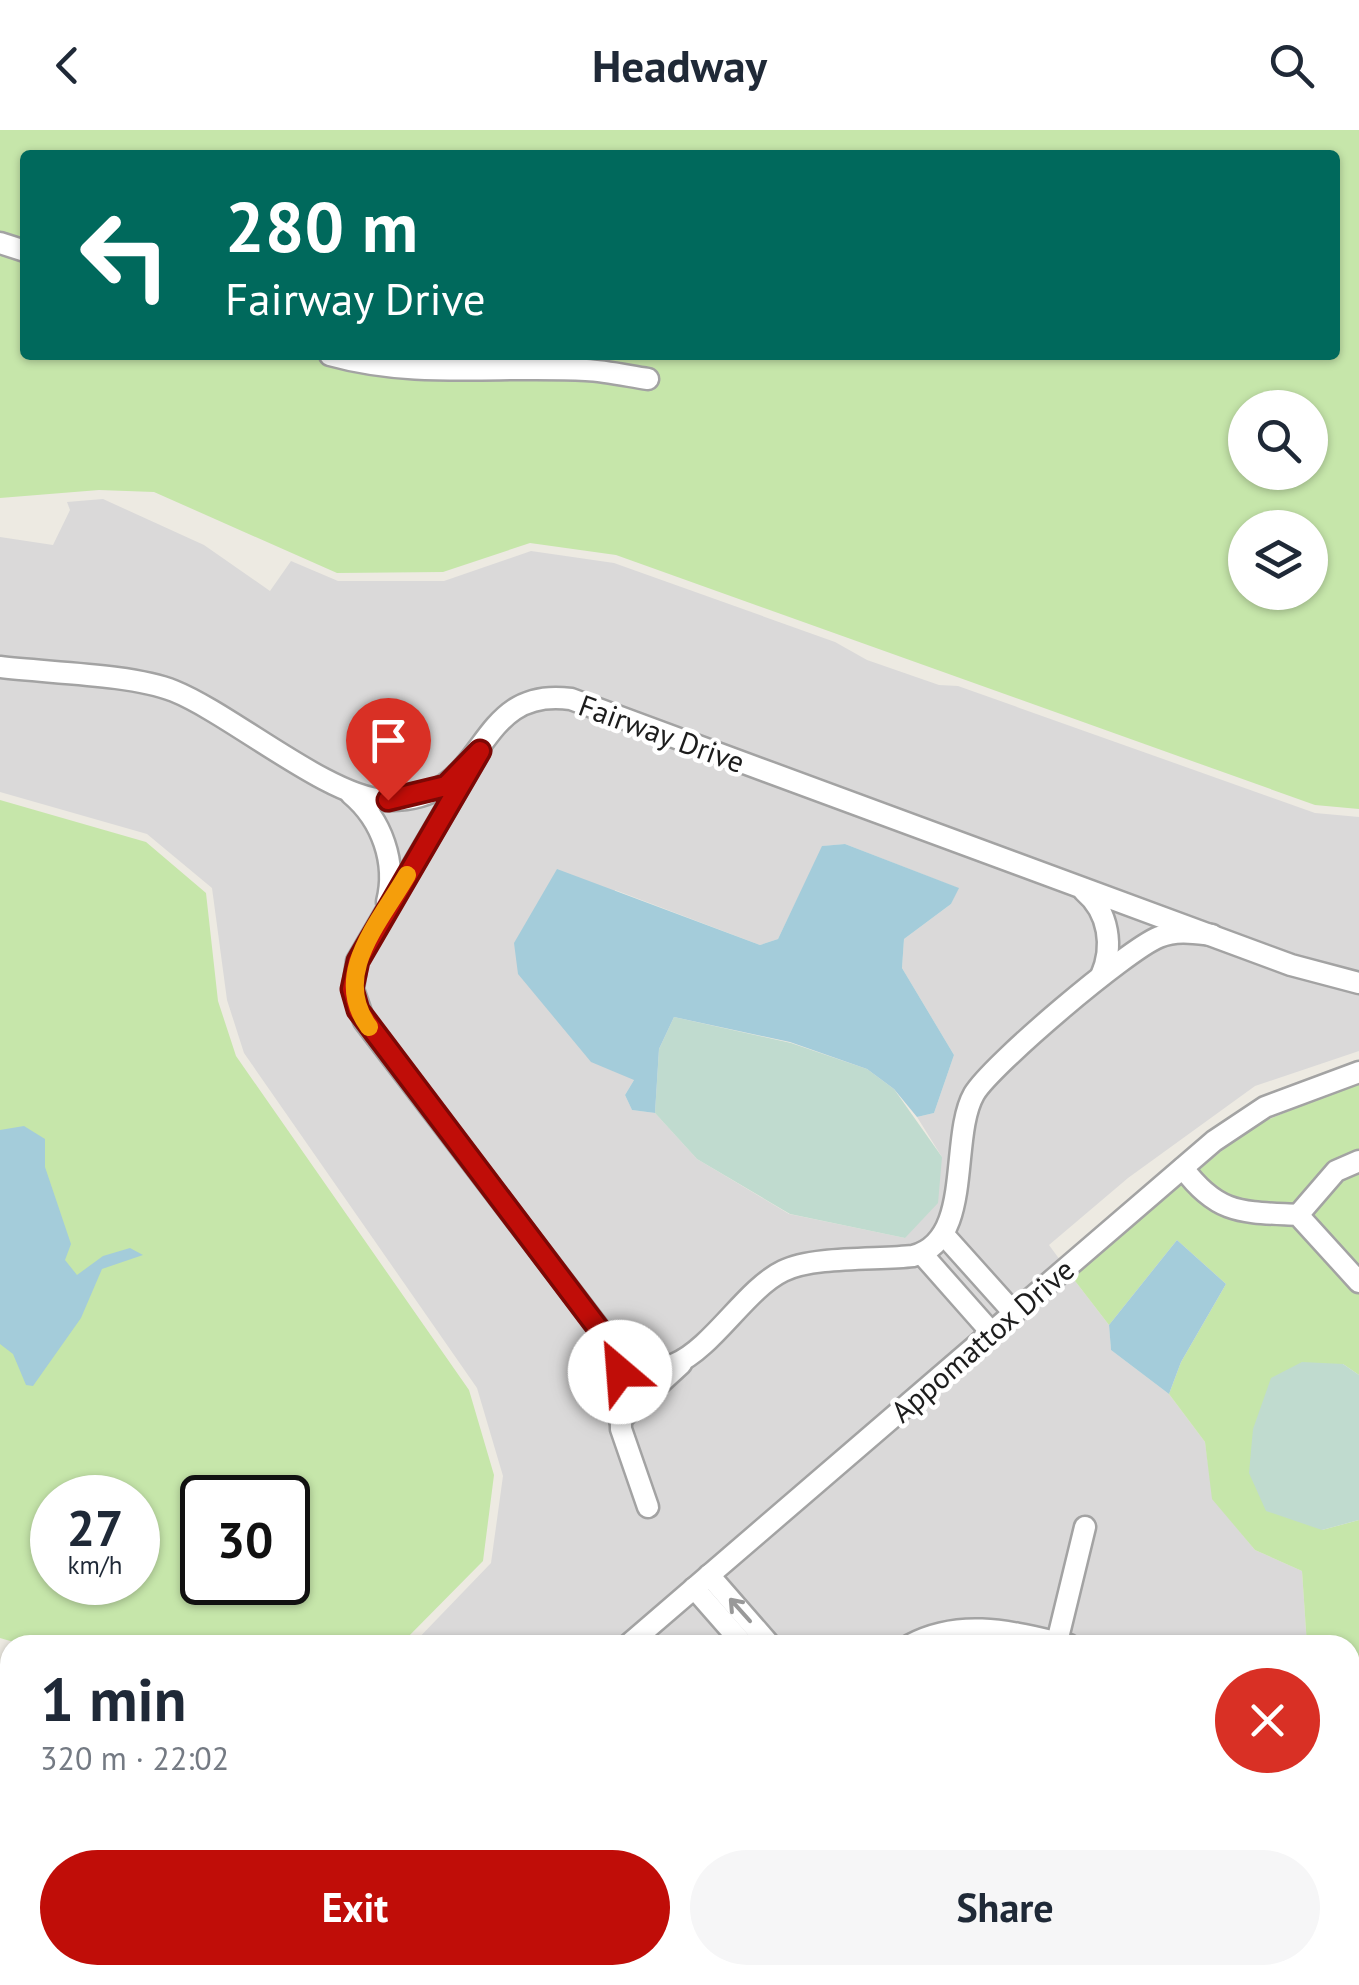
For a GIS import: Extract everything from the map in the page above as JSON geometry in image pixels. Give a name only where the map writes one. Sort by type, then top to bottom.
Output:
[{"type":"street","points":[[349,360],[437,372],[587,370],[648,379]]},
{"type":"street","name":"Fairway Drive","points":[[0,667],[166,688],[346,789],[378,800],[427,794],[460,776],[494,726],[517,705],[549,696],[571,699],[1320,974],[1359,982]]},
{"type":"street","points":[[480,751],[353,976],[358,1010],[610,1344],[629,1362],[646,1367],[666,1368],[686,1359]]},
{"type":"street","points":[[346,789],[372,817],[389,861],[391,888],[379,924]]},
{"type":"street","points":[[1074,884],[1096,902],[1106,924],[1108,951],[1101,976]]},
{"type":"street","points":[[620,1420],[785,1270],[922,1254],[944,1234],[974,1095],[1101,976],[1157,937],[1186,932],[1212,935]]},
{"type":"street","name":"Appomattox Drive","points":[[640,1635],[1183,1168],[1254,1113],[1359,1072]]},
{"type":"street","points":[[1298,1215],[1336,1171],[1359,1161]]},
{"type":"street","points":[[1183,1168],[1202,1194],[1225,1209],[1298,1215],[1359,1282]]},
{"type":"street","points":[[944,1234],[1014,1313]]},
{"type":"street","points":[[922,1254],[992,1332]]},
{"type":"street","points":[[610,1344],[620,1367],[620,1420],[648,1506]]},
{"type":"street","points":[[1065,1635],[1085,1527]]},
{"type":"street","points":[[702,1582],[737,1635]]},
{"type":"street","points":[[702,1582],[759,1635]]},
{"type":"street","points":[[944,1635],[968,1628],[993,1628],[1024,1635]]},
{"type":"shaded area","points":[[103,499],[204,545],[270,591],[291,561],[338,581],[444,581],[531,551],[614,563],[835,642],[867,660],[939,685],[958,686],[1315,813],[1359,817],[1359,1051],[1255,1086],[1128,1178],[1049,1245],[1060,1260],[624,1635],[422,1635],[491,1563],[503,1476],[477,1388],[244,1053],[227,1000],[212,888],[147,834],[0,792],[0,537],[53,545],[70,510],[67,502]],"holes":[[[845,844],[958,888],[951,904],[904,939],[902,968],[954,1055],[934,1113],[917,1117],[942,1157],[905,1238],[789,1214],[697,1159],[655,1113],[632,1110],[625,1095],[634,1080],[615,890],[760,945],[778,939],[823,846]]]},
{"type":"shaded area","points":[[1072,1277],[1109,1325],[1111,1350],[1169,1394],[1205,1442],[1213,1499],[1255,1550],[1302,1571],[1306,1635],[656,1635]]},
{"type":"green space","points":[[0,130],[1359,130],[1359,809],[1315,805],[616,555],[530,543],[443,572],[337,573],[154,492],[99,490],[0,498]]},
{"type":"green space","points":[[0,800],[146,842],[206,893],[218,1001],[236,1056],[469,1390],[494,1475],[483,1561],[410,1635],[0,1635]]},
{"type":"green space","points":[[674,1017],[791,1043],[867,1069],[894,1089],[942,1157],[938,1203],[905,1238],[790,1214],[697,1159],[655,1113],[659,1049]]},
{"type":"green space","points":[[1359,1082],[1359,1375],[1343,1364],[1322,1530],[1359,1520],[1359,1635],[1306,1635],[1302,1571],[1255,1550],[1212,1499],[1205,1442],[1169,1394],[1181,1362],[1226,1284],[1177,1240],[1109,1325],[1072,1277],[1250,1127]]},
{"type":"green space","points":[[1302,1362],[1343,1364],[1359,1375],[1359,1520],[1322,1530],[1266,1511],[1249,1473],[1253,1429],[1271,1378]]},
{"type":"water","points":[[845,844],[959,888],[951,904],[904,939],[902,968],[954,1055],[934,1113],[917,1117],[894,1089],[867,1069],[790,1042],[674,1017],[659,1049],[655,1113],[632,1110],[625,1095],[634,1080],[591,1062],[518,974],[514,943],[557,869],[760,945],[778,939],[822,846]]},
{"type":"water","points":[[24,1126],[45,1139],[45,1167],[71,1244],[65,1260],[77,1275],[103,1256],[130,1248],[143,1255],[102,1269],[81,1318],[33,1386],[26,1385],[13,1354],[0,1344],[0,1130]]},
{"type":"water","points":[[1177,1240],[1226,1284],[1181,1362],[1169,1394],[1111,1350],[1109,1325]]},
{"type":"slow traffic","points":[[369,1027],[354,1001],[353,976],[407,875]]},
{"type":"route","points":[[388,800],[427,794],[446,786],[460,776],[480,751],[358,961],[353,976],[354,1001],[460,1149],[610,1344],[618,1357],[620,1372]]}]
